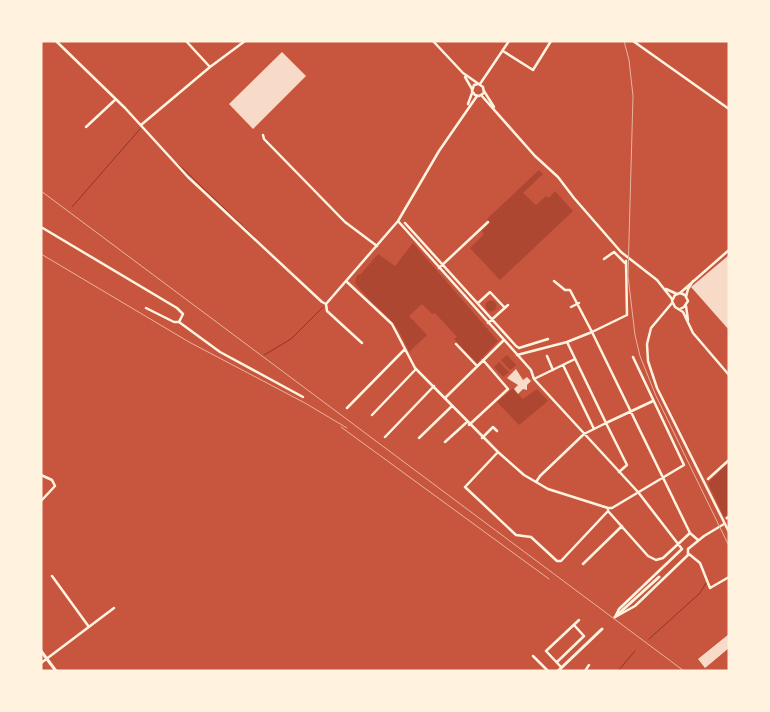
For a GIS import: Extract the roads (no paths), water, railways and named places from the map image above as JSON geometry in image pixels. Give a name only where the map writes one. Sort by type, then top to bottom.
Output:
[{"type":"main road","points":[[615,617],[659,577]]},
{"type":"main road","points":[[560,669],[602,629]]},
{"type":"main road","points":[[41,651],[56,671]]},
{"type":"street","points":[[56,41],[116,99],[188,177],[326,304]]},
{"type":"street","points":[[186,41],[210,66]]},
{"type":"street","points":[[140,125],[210,66],[245,41]]},
{"type":"street","points":[[433,41],[463,73],[484,89],[497,113]]},
{"type":"street","points":[[362,343],[326,311],[326,304],[398,221],[465,110],[472,90],[488,75],[509,41]]},
{"type":"street","points":[[503,51],[533,70],[551,41]]},
{"type":"street","points":[[633,41],[729,109]]},
{"type":"street","points":[[463,73],[472,90],[497,113],[535,156],[558,177],[577,202],[622,252],[665,288],[686,297]]},
{"type":"street","points":[[465,110],[484,89],[488,75]]},
{"type":"street","points":[[86,127],[116,99]]},
{"type":"street","points":[[262,135],[346,222],[377,246]]},
{"type":"street","points":[[398,221],[531,370],[534,379],[638,492],[679,543],[682,554],[688,555],[700,563],[710,588],[729,577]]},
{"type":"street","points":[[439,268],[488,222]]},
{"type":"street","points":[[405,223],[518,347],[548,339]]},
{"type":"street","points":[[41,227],[177,308],[183,314],[179,322]]},
{"type":"street","points":[[729,250],[678,293],[666,311],[650,328],[647,344],[648,361],[657,388],[729,532]]},
{"type":"street","points":[[517,355],[567,342],[620,319],[627,313],[626,262],[614,252],[604,259]]},
{"type":"street","points":[[689,326],[686,297],[688,289],[694,280]]},
{"type":"street","points":[[554,281],[565,290],[570,290],[579,303],[690,533],[698,540]]},
{"type":"street","points":[[347,282],[392,324],[416,369],[482,438],[536,482],[548,489],[608,510],[648,556],[656,560],[663,558],[690,533]]},
{"type":"street","points":[[665,288],[689,326],[729,375]]},
{"type":"street","points":[[477,304],[490,292],[505,308]]},
{"type":"street","points":[[571,306],[579,303]]},
{"type":"street","points":[[488,323],[508,305]]},
{"type":"street","points":[[666,311],[686,306]]},
{"type":"street","points":[[146,308],[171,322],[179,322],[220,352],[302,397]]},
{"type":"street","points":[[445,398],[508,338]]},
{"type":"street","points":[[537,342],[539,349]]},
{"type":"street","points":[[567,342],[627,465],[619,472]]},
{"type":"street","points":[[456,344],[477,366]]},
{"type":"street","points":[[347,408],[405,350]]},
{"type":"street","points":[[547,356],[553,370]]},
{"type":"street","points":[[498,452],[465,486],[516,535],[531,537],[557,561],[561,561],[608,510],[684,465],[633,357]]},
{"type":"street","points":[[534,379],[575,359]]},
{"type":"street","points":[[445,442],[508,389],[483,360]]},
{"type":"street","points":[[563,365],[594,429]]},
{"type":"street","points":[[372,415],[416,369]]},
{"type":"street","points":[[385,437],[434,386]]},
{"type":"street","points":[[536,482],[584,434],[653,401]]},
{"type":"street","points":[[419,438],[452,406]]},
{"type":"street","points":[[482,438],[493,427],[497,431]]},
{"type":"street","points":[[708,479],[729,460]]},
{"type":"street","points":[[41,475],[52,480],[54,486],[41,501]]},
{"type":"street","points":[[615,617],[619,609],[682,550],[688,549],[698,540],[724,524]]},
{"type":"street","points":[[583,564],[622,526]]},
{"type":"street","points":[[615,617],[635,606],[688,555],[688,549]]},
{"type":"street","points":[[661,569],[667,576]]},
{"type":"street","points":[[52,576],[89,627]]},
{"type":"street","points":[[41,663],[114,608]]},
{"type":"street","points":[[560,669],[557,662],[546,651],[579,620]]},
{"type":"street","points":[[557,662],[584,636],[574,625]]},
{"type":"street","points":[[534,656],[548,671]]},
{"type":"street","points":[[585,671],[589,665]]},
{"type":"waterway","points":[[72,207],[140,129]]},
{"type":"waterway","points":[[178,164],[273,255]]},
{"type":"waterway","points":[[264,355],[291,339],[323,307]]},
{"type":"waterway","points":[[649,639],[700,593],[706,583]]},
{"type":"waterway","points":[[618,671],[635,651]]},
{"type":"railway","points":[[624,41],[629,60],[633,96],[628,276],[635,335],[640,356],[656,396],[729,546]]},
{"type":"railway","points":[[41,191],[684,671]]},
{"type":"railway","points":[[41,254],[189,342],[305,403],[347,428]]},
{"type":"railway","points":[[341,427],[549,579]]}]
